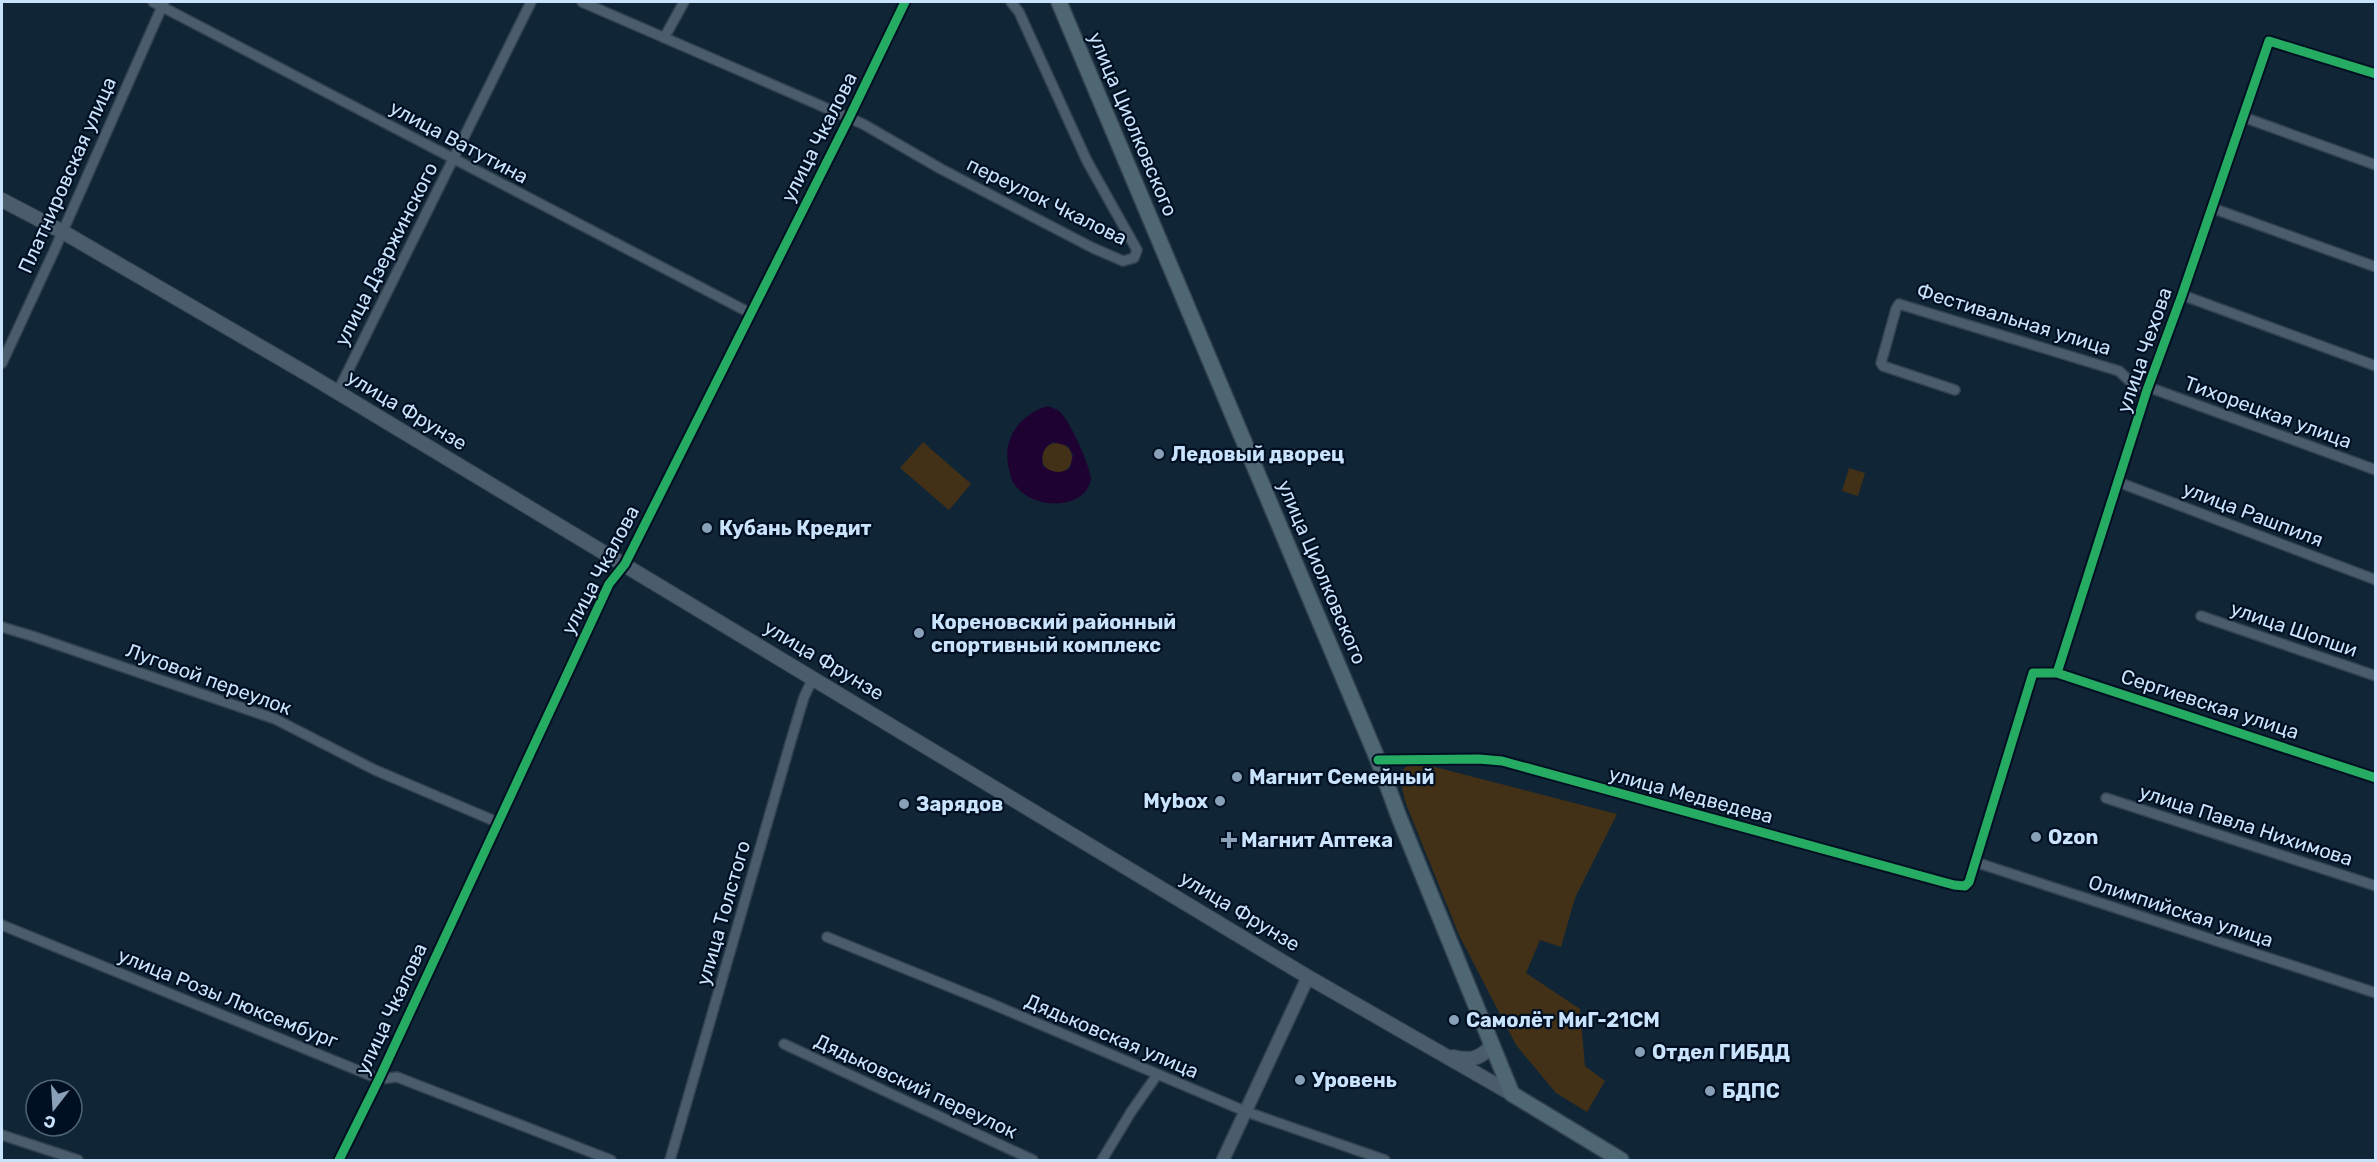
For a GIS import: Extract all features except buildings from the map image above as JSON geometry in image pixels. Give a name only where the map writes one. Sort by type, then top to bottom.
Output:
[{"type":"main road","name":"улица Циолковского","points":[[1059,2],[1378,760],[1512,1094]]},
{"type":"main road","name":"улица Фрунзе","points":[[2,200],[63,232],[337,393],[625,564],[1308,977],[1512,1094],[1621,1161]]},
{"type":"main road","points":[[1442,1054],[1475,1059],[1482,1056],[1492,1046]]},
{"type":"street","name":"улица Дзержинского","points":[[337,393],[531,2]]},
{"type":"street","points":[[582,2],[849,118]]},
{"type":"street","points":[[664,38],[684,2]]},
{"type":"street","name":"улица Чкалова","points":[[339,1161],[380,1079],[609,584],[625,564],[905,2]]},
{"type":"street","name":"переулок Чкалова","points":[[849,118],[1093,248],[1123,261],[1134,258],[1137,250],[1087,160],[1020,12],[1011,2]]},
{"type":"street","name":"улица Ватутина","points":[[160,3],[454,160],[750,313]]},
{"type":"street","name":"Платнировская улица","points":[[2,363],[63,232],[160,3]]},
{"type":"street","name":"улица Чехова","points":[[2057,673],[2148,388],[2182,296],[2269,41],[2376,74]]},
{"type":"street","points":[[2243,117],[2376,165]]},
{"type":"street","points":[[2212,208],[2376,267]]},
{"type":"street","points":[[2182,296],[2376,366]]},
{"type":"street","name":"Фестивальная улица","points":[[1955,390],[1883,366],[1881,363],[1899,304],[2119,371],[2135,386],[2148,388]]},
{"type":"street","name":"Тихорецкая улица","points":[[2148,388],[2376,470]]},
{"type":"street","name":"улица Рашпиля","points":[[2118,482],[2376,580]]},
{"type":"street","name":"улица Шопши","points":[[2201,616],[2376,676]]},
{"type":"street","name":"Луговой переулок","points":[[2,627],[275,719],[375,770],[498,822]]},
{"type":"street","name":"Сергиевская улица","points":[[1975,862],[2032,673],[2057,673],[2376,778]]},
{"type":"street","name":"улица Толстого","points":[[670,1161],[792,737],[804,697],[813,678]]},
{"type":"street","name":"улица Медведева","points":[[1378,760],[1479,759],[1502,761],[1954,885],[1965,886],[1969,882],[1975,862]]},
{"type":"street","name":"улица Павла Нихимова","points":[[2106,798],[2376,886]]},
{"type":"street","name":"Олимпийская улица","points":[[1975,862],[2376,993]]},
{"type":"street","name":"улица Розы Люксембург","points":[[2,925],[380,1079],[397,1077],[611,1161]]},
{"type":"street","name":"Дядьковская улица","points":[[827,938],[992,1004],[1247,1112],[1385,1161]]},
{"type":"street","points":[[1223,1161],[1308,977]]},
{"type":"street","name":"Дядьковский переулок","points":[[784,1044],[1033,1161]]},
{"type":"street","points":[[1102,1161],[1131,1112],[1157,1075]]},
{"type":"street","points":[[2,1134],[78,1161]]},
{"type":"shaded area","points":[[1048,406],[1059,411],[1074,433],[1087,464],[1091,479],[1088,487],[1078,498],[1069,502],[1048,503],[1027,496],[1019,490],[1011,478],[1007,458],[1010,438],[1021,422]],"holes":[[[1053,442],[1068,446],[1073,455],[1070,468],[1056,472],[1043,466],[1042,458],[1050,444]]]},
{"type":"shaded area","points":[[923,442],[971,484],[949,510],[900,468]]},
{"type":"shaded area","points":[[1057,443],[1068,447],[1072,458],[1068,469],[1057,473],[1046,469],[1042,458],[1046,447]]},
{"type":"shaded area","points":[[1849,468],[1865,473],[1858,496],[1842,491]]},
{"type":"shaded area","points":[[1407,765],[1431,766],[1617,814],[1575,898],[1561,947],[1540,940],[1526,973],[1580,1009],[1585,1066],[1605,1081],[1587,1112],[1556,1093],[1516,1045],[1459,935],[1406,804],[1399,776]]},
{"type":"cycle path","points":[[339,1160],[379,1079],[609,584],[625,564],[905,2]]},
{"type":"cycle path","points":[[2057,673],[2147,390],[2269,41],[2376,74]]},
{"type":"cycle path","points":[[1378,760],[1479,759],[1502,761],[1954,885],[1965,886],[1969,882],[2033,673],[2057,673],[2376,778]]},
{"type":"place","name":"Ледовый дворец","points":[[1159,454]]},
{"type":"place","name":"Кубань Кредит","points":[[707,528]]},
{"type":"place","name":"Кореновский районный спортивный комплекс","points":[[919,633]]},
{"type":"place","name":"Магнит Семейный","points":[[1237,777]]},
{"type":"place","name":"Mybox","points":[[1220,801]]},
{"type":"place","name":"Зарядов","points":[[904,804]]},
{"type":"place","name":"Ozon","points":[[2036,837]]},
{"type":"place","name":"Магнит Аптека","points":[[1229,840]]},
{"type":"place","name":"Самолёт МиГ-21СМ","points":[[1454,1020]]},
{"type":"place","name":"Отдел ГИБДД","points":[[1640,1052]]},
{"type":"place","name":"Уровень","points":[[1300,1080]]},
{"type":"place","name":"БДПС","points":[[1710,1091]]}]
